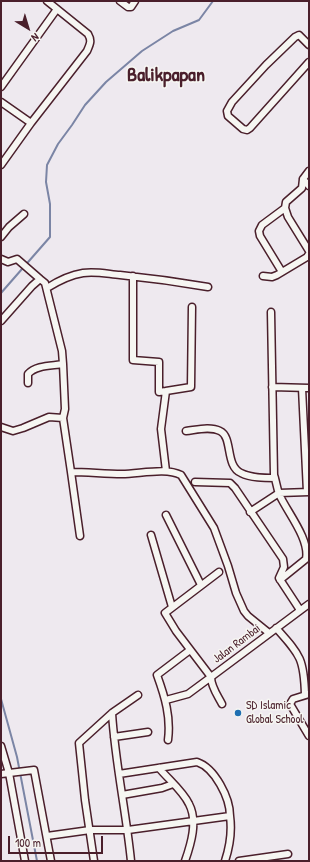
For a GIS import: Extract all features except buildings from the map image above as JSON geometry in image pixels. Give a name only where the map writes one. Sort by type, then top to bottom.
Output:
[{"type":"street","points":[[1,165],[31,123],[87,51],[91,43],[91,39],[88,34],[47,1]]},
{"type":"street","points":[[120,1],[128,7],[131,7],[135,1]]},
{"type":"street","points":[[1,87],[57,9]]},
{"type":"street","points":[[308,66],[247,130],[243,129],[228,116],[227,111],[232,102],[266,65],[295,37],[299,35],[309,45]]},
{"type":"street","points":[[1,102],[31,123]]},
{"type":"street","points":[[282,272],[260,236],[259,231],[262,225],[284,208],[286,202],[302,188],[303,178],[309,171]]},
{"type":"street","points":[[303,178],[309,186]]},
{"type":"street","points":[[284,208],[309,251]]},
{"type":"street","points":[[1,237],[9,226],[24,214]]},
{"type":"street","points":[[263,276],[272,277],[307,257],[309,254]]},
{"type":"street","points":[[1,259],[8,262],[17,259],[45,283],[47,288],[64,364],[63,418],[72,472],[80,536]]},
{"type":"street","points":[[47,288],[58,281],[83,273],[133,276],[208,286]]},
{"type":"street","points":[[133,276],[133,360],[159,362],[159,392],[191,387],[192,307]]},
{"type":"street","points":[[1,321],[40,279]]},
{"type":"street","points":[[271,312],[275,478],[279,493],[301,529],[308,546],[308,554],[306,559],[280,580]]},
{"type":"street","points":[[28,384],[28,374],[31,371],[37,368],[64,364]]},
{"type":"street","points":[[272,387],[309,388]]},
{"type":"street","points":[[250,512],[279,493],[308,492],[302,388]]},
{"type":"street","points":[[166,391],[162,429],[166,471]]},
{"type":"street","points":[[1,427],[13,430],[24,428],[49,417],[63,418]]},
{"type":"street","points":[[186,431],[211,429],[219,430],[226,438],[234,468],[240,473],[256,477],[275,478]]},
{"type":"street","points":[[72,472],[123,474],[166,471],[175,472],[181,475],[216,532],[236,593],[244,611],[269,633]]},
{"type":"street","points":[[195,482],[230,483],[283,559],[284,567],[279,578],[300,610]]},
{"type":"street","points":[[166,515],[201,585]]},
{"type":"street","points":[[150,535],[172,606]]},
{"type":"street","points":[[166,700],[188,694],[211,677],[190,650],[165,612],[219,572]]},
{"type":"street","name":"Jalan Rambai","points":[[222,704],[214,690],[211,677],[309,604]]},
{"type":"street","points":[[276,628],[294,648],[302,661],[307,694],[293,700],[290,704],[309,736]]},
{"type":"street","points":[[168,740],[169,721],[166,700],[157,675],[190,650]]},
{"type":"street","points":[[94,861],[79,743],[112,713],[138,695]]},
{"type":"street","points":[[112,713],[131,861]]},
{"type":"street","points":[[114,737],[148,732]]},
{"type":"street","points":[[1,746],[10,772],[25,861]]},
{"type":"street","points":[[119,774],[197,762],[202,764],[212,773],[226,795],[230,808],[232,826],[229,849],[225,861]]},
{"type":"street","points":[[159,768],[190,804],[194,820],[191,843],[183,861]]},
{"type":"street","points":[[1,774],[32,769],[34,770],[51,861]]},
{"type":"street","points":[[122,795],[162,788],[173,784]]},
{"type":"street","points":[[47,836],[89,830],[128,830],[230,816]]},
{"type":"street","points":[[239,861],[288,854]]},
{"type":"waterway","points":[[1,293],[50,237],[50,204],[46,182],[47,165],[58,144],[85,105],[106,82],[142,51],[173,31],[199,20],[213,1]]},
{"type":"waterway","points":[[1,699],[17,757],[37,861]]},
{"type":"place","name":"SD Islamic Global School","points":[[238,713]]},
{"type":"district","name":"Balikpapan","points":[[166,76]]}]
